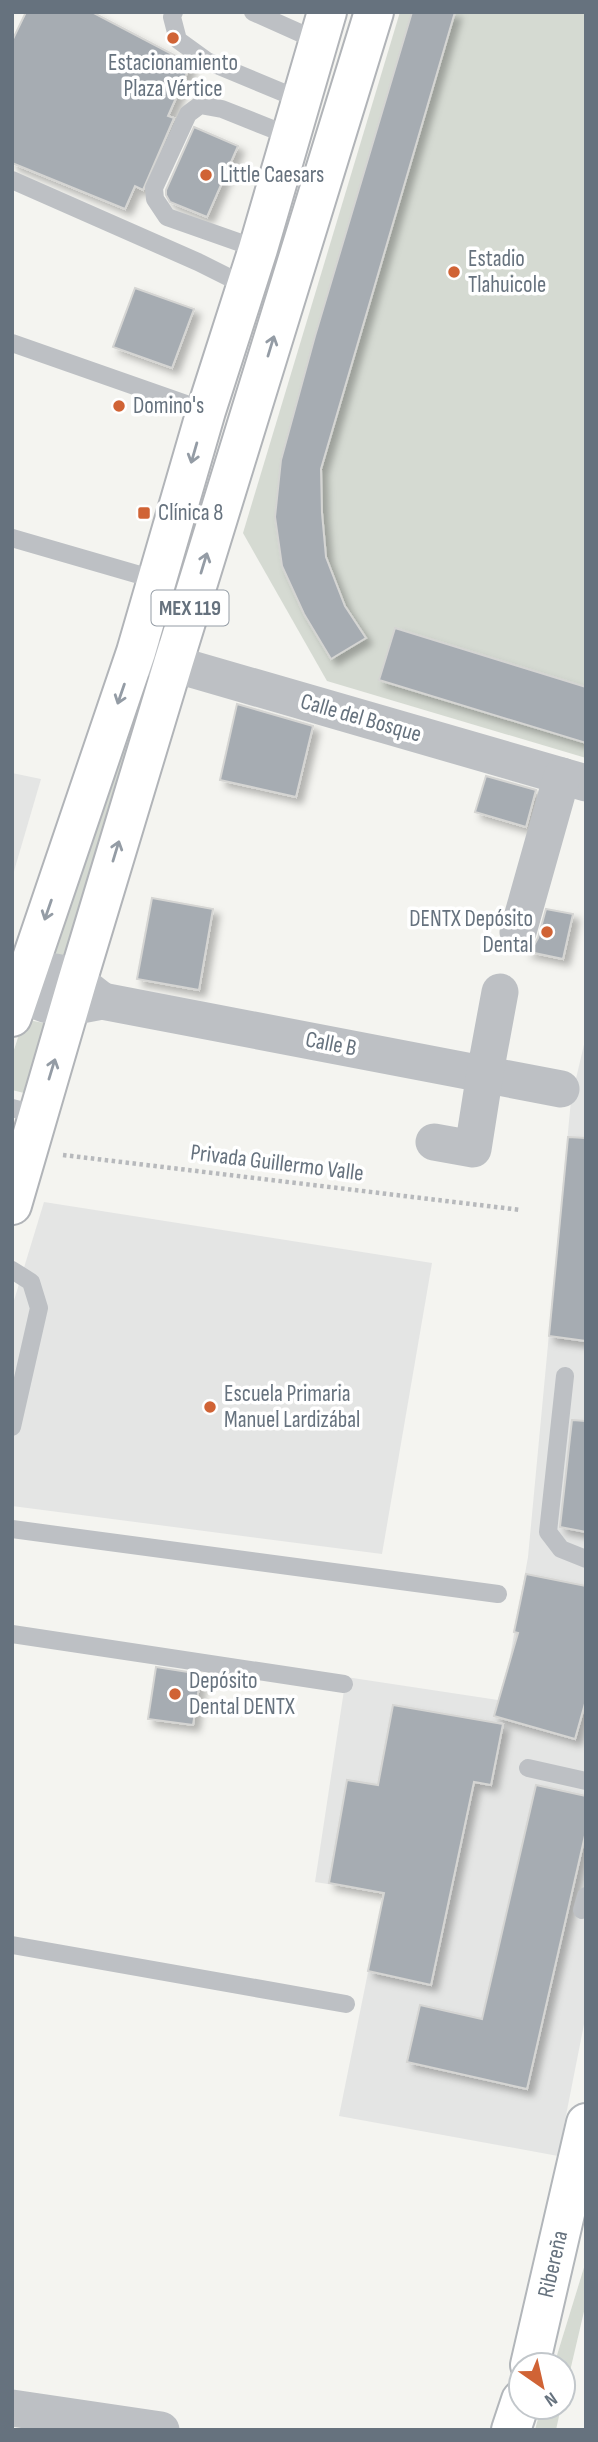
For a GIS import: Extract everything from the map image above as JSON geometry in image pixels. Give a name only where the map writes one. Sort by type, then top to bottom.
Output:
[{"type":"main road","name":"MEX 119","points":[[12,1205],[26,1125],[83,996],[173,664],[374,12]]},
{"type":"main road","name":"MEX 119","points":[[20,994],[136,652],[322,27]]},
{"type":"main road","name":"Ribereña","points":[[533,2351],[586,2123]]},
{"type":"street","name":"Calle del Bosque","points":[[136,652],[574,780]]},
{"type":"street","points":[[518,932],[574,780]]},
{"type":"street","name":"Calle B","points":[[20,994],[41,970],[52,970],[68,974],[83,996],[561,1089]]},
{"type":"street","points":[[434,1142],[473,1149],[500,992]]},
{"type":"street","points":[[12,2408],[161,2430]]},
{"type":"lane","points":[[174,12],[172,17],[178,40],[295,118]]},
{"type":"lane","points":[[253,12],[322,27]]},
{"type":"lane","points":[[258,249],[167,217],[155,199],[154,188],[188,114],[200,105],[295,118]]},
{"type":"lane","points":[[12,180],[246,286]]},
{"type":"lane","points":[[12,342],[206,411]]},
{"type":"lane","points":[[12,537],[157,580]]},
{"type":"lane","points":[[12,1270],[31,1282],[38,1308],[12,1427]]},
{"type":"lane","points":[[565,1376],[548,1532],[561,1549],[586,1559]]},
{"type":"lane","points":[[12,1529],[498,1594]]},
{"type":"lane","points":[[12,1634],[344,1684]]},
{"type":"lane","points":[[528,1768],[586,1781]]},
{"type":"lane","points":[[12,1945],[346,2004]]},
{"type":"path","name":"Privada Guillermo Valle","points":[[26,1125],[521,1210]]},
{"type":"shaded area","name":"Estadio Tlahuicole","points":[[400,12],[586,12],[586,758],[327,681],[243,533]]},
{"type":"shaded area","points":[[130,687],[155,692],[78,960],[47,952]]},
{"type":"shaded area","points":[[12,773],[41,779],[12,878]]},
{"type":"shaded area","points":[[24,1019],[58,1026],[36,1096],[12,1090],[12,1056]]},
{"type":"shaded area","points":[[586,1036],[586,2014],[558,2156],[339,2116],[384,1893],[315,1882],[346,1677],[498,1700],[509,1662],[528,1557],[571,1100]]},
{"type":"shaded area","name":"Escuela Primaria Manuel Lardizábal","points":[[44,1202],[432,1263],[382,1554],[12,1506],[12,1307]]},
{"type":"shaded area","points":[[586,2261],[586,2303],[575,2351],[558,2351]]},
{"type":"shaded area","points":[[537,2421],[558,2421],[556,2430],[535,2430]]},
{"type":"building","points":[[26,12],[92,12],[191,64],[168,116],[174,118],[143,190],[135,186],[125,209],[12,163],[12,41]]},
{"type":"building","points":[[412,12],[455,12],[321,469],[326,557],[345,606],[366,638],[331,659],[304,614],[282,566],[275,517],[281,460],[315,336]]},
{"type":"building","name":"Little Caesars","points":[[194,127],[238,146],[207,217],[170,202],[166,195]]},
{"type":"building","points":[[135,288],[194,309],[172,368],[113,347]]},
{"type":"building","points":[[395,628],[586,687],[586,743],[379,680]]},
{"type":"building","points":[[237,704],[313,726],[296,797],[220,780]]},
{"type":"building","points":[[486,776],[536,790],[526,827],[475,812]]},
{"type":"building","points":[[152,898],[213,909],[199,990],[137,979]]},
{"type":"building","name":"DENTX Depósito Dental","points":[[546,909],[573,914],[563,959],[525,951],[533,947],[538,938]]},
{"type":"building","points":[[568,1137],[586,1138],[586,1341],[549,1336]]},
{"type":"building","points":[[572,1420],[586,1421],[586,1532],[560,1527]]},
{"type":"building","points":[[526,1574],[586,1586],[586,1700],[575,1739],[494,1716],[518,1633],[514,1632]]},
{"type":"building","name":"Depósito Dental DENTX","points":[[156,1667],[201,1674],[193,1725],[148,1719]]},
{"type":"building","points":[[393,1705],[503,1724],[491,1785],[474,1782],[431,1985],[368,1971],[384,1893],[329,1883],[347,1780],[378,1785]]},
{"type":"building","points":[[536,1785],[586,1796],[586,1831],[527,2089],[407,2062],[420,2005],[482,2019]]},
{"type":"place","name":"Estacionamiento Plaza Vértice","points":[[173,38]]},
{"type":"place","name":"Little Caesars","points":[[206,175]]},
{"type":"place","name":"Estadio Tlahuicole","points":[[454,272]]},
{"type":"place","name":"Domino's","points":[[119,406]]},
{"type":"place","name":"Clínica 8","points":[[144,513]]},
{"type":"place","name":"DENTX Depósito Dental","points":[[547,932]]},
{"type":"place","name":"Escuela Primaria Manuel Lardizábal","points":[[210,1407]]},
{"type":"place","name":"Depósito Dental DENTX","points":[[175,1694]]}]
